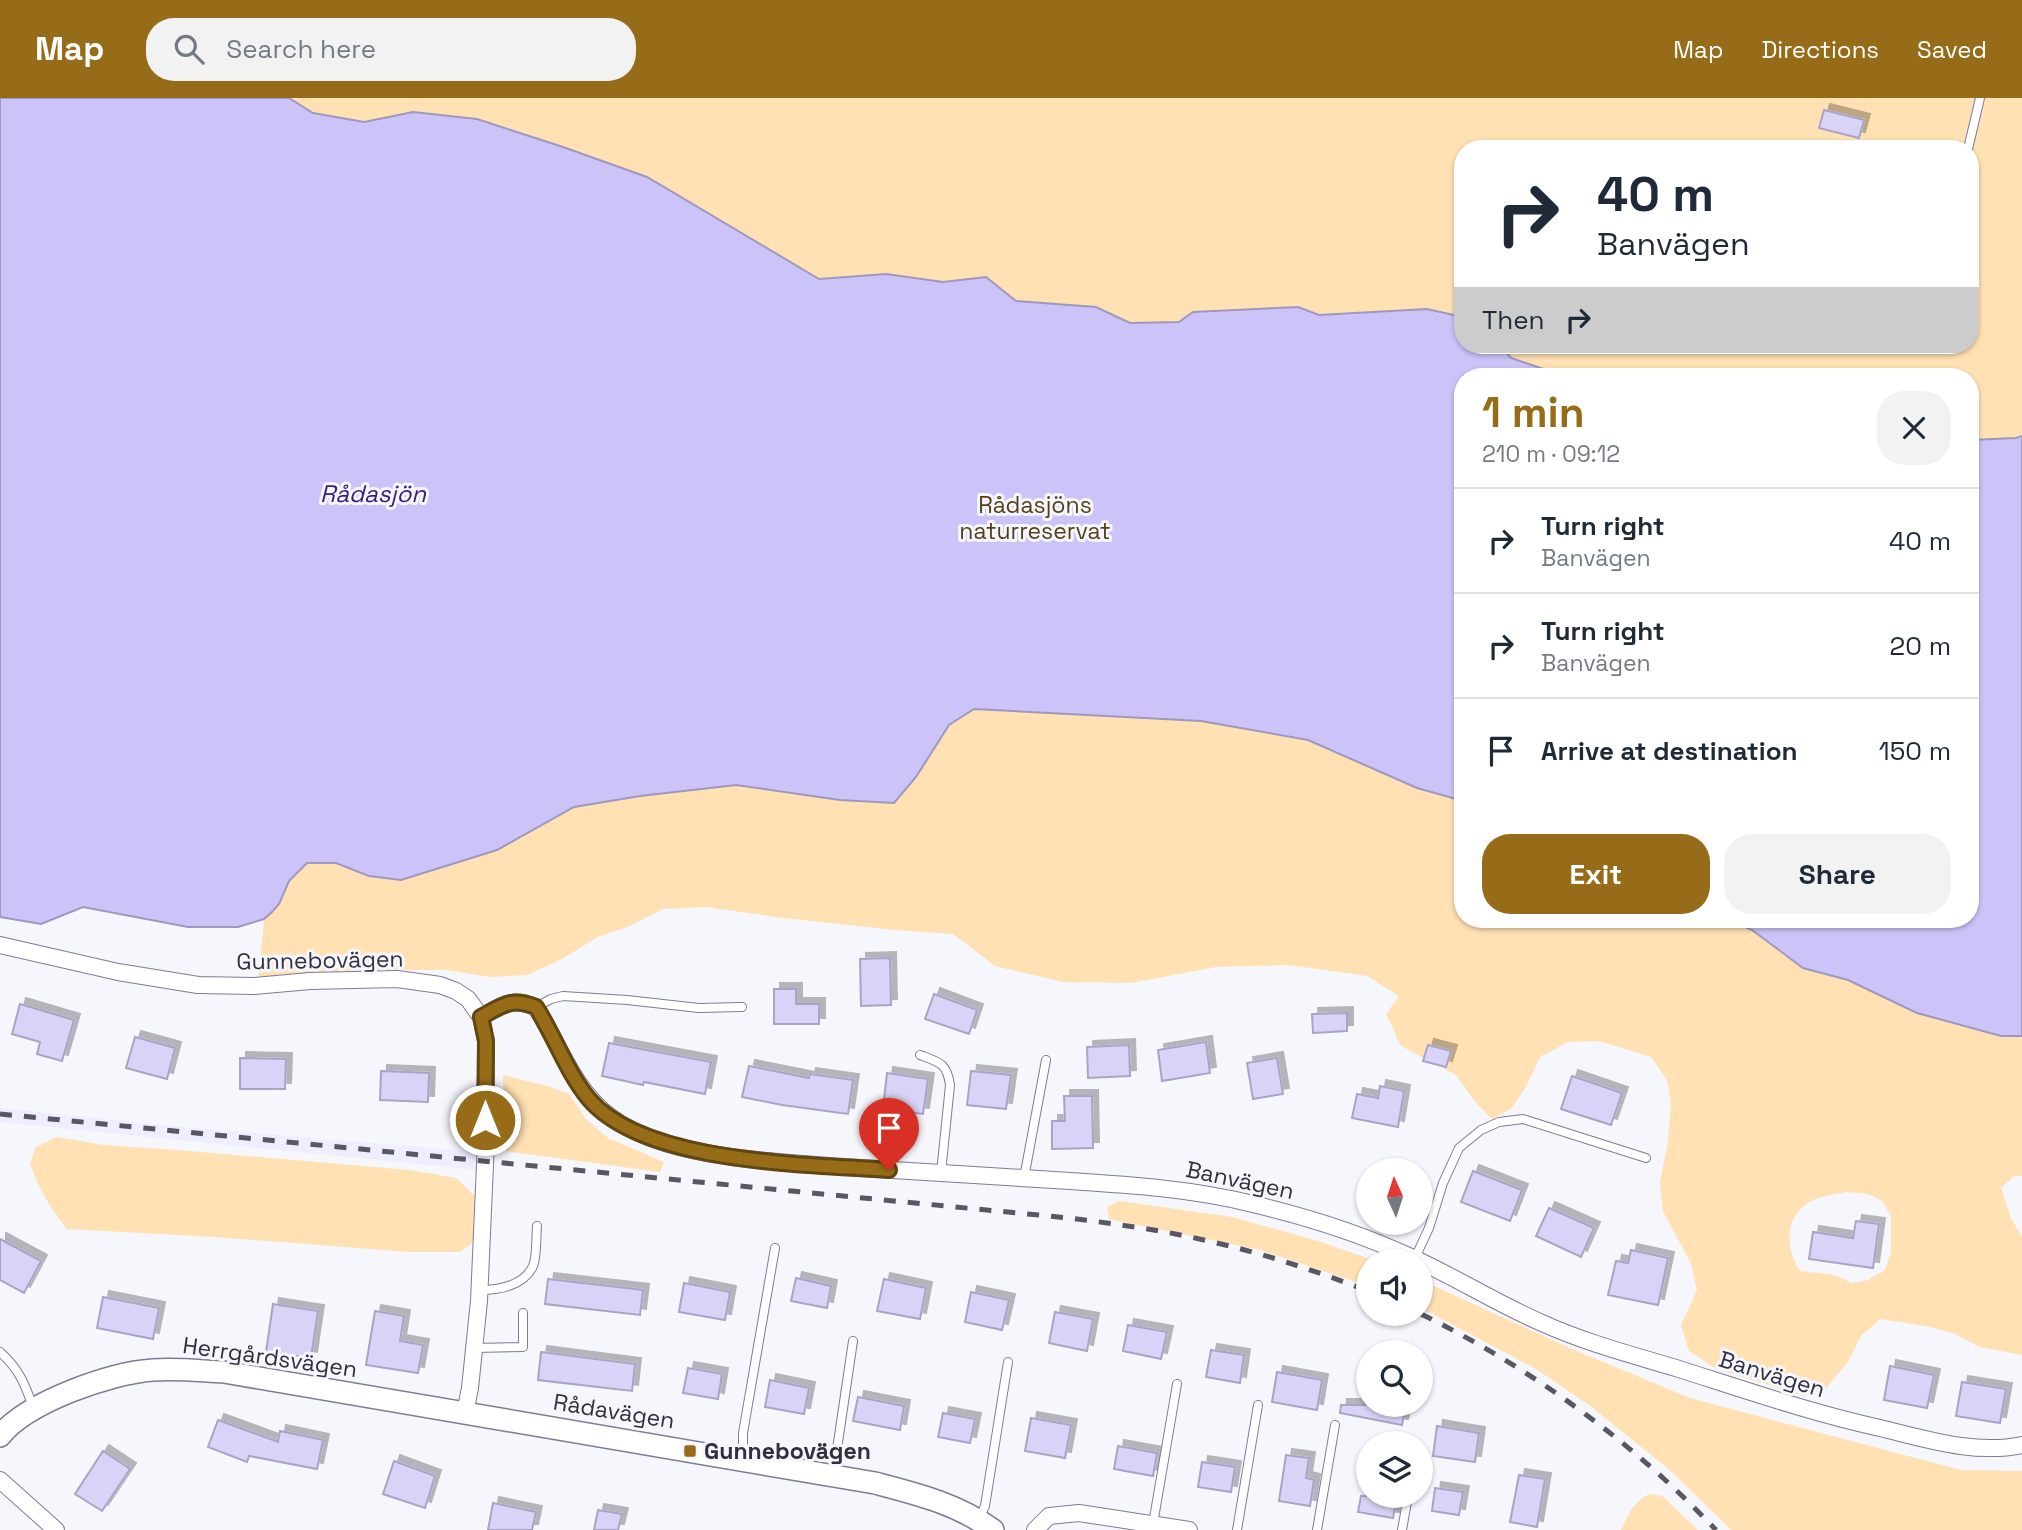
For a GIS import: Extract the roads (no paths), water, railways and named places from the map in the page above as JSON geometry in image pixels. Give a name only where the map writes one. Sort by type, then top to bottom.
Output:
[{"type":"street","name":"Gunnebovägen","points":[[3,945],[118,972],[198,985],[254,986],[377,979],[429,982],[456,991],[468,999],[481,1017]]},
{"type":"street","points":[[465,1413],[480,1290],[486,1142],[486,1041],[481,1017],[509,1002],[523,1002],[536,1007]]},
{"type":"street","name":"Banvägen","points":[[536,1007],[571,1075],[591,1101],[612,1119],[638,1134],[669,1145],[784,1162],[1196,1192],[1316,1221],[1394,1249]]},
{"type":"street","name":"Banvägen","points":[[1433,1267],[1542,1323],[1714,1381],[1849,1422],[1984,1449],[2022,1445]]},
{"type":"street","name":"Herrgårdsvägen","points":[[0,1436],[34,1410],[63,1395],[108,1379],[152,1370],[224,1372],[465,1413]]},
{"type":"street","name":"Rådavägen","points":[[465,1413],[875,1483],[953,1506],[986,1525]]},
{"type":"street","points":[[0,1480],[56,1530]]},
{"type":"street","points":[[1035,1530],[1049,1516],[1063,1513],[1079,1513],[1189,1530]]},
{"type":"lane","points":[[1970,140],[1980,98]]},
{"type":"lane","points":[[536,1007],[563,996],[699,1008],[742,1007]]},
{"type":"lane","points":[[920,1055],[940,1062],[949,1076],[941,1173]]},
{"type":"lane","points":[[1024,1178],[1046,1060]]},
{"type":"lane","points":[[1419,1249],[1459,1148],[1481,1130],[1499,1122],[1523,1119],[1646,1158]]},
{"type":"lane","points":[[480,1290],[509,1287],[528,1272],[533,1266],[537,1226]]},
{"type":"lane","points":[[743,1461],[743,1433],[775,1248]]},
{"type":"lane","points":[[474,1348],[523,1348],[523,1313]]},
{"type":"lane","points":[[833,1477],[853,1340]]},
{"type":"lane","points":[[0,1352],[23,1378],[34,1410]]},
{"type":"lane","points":[[986,1525],[985,1506],[1008,1362]]},
{"type":"lane","points":[[1153,1524],[1177,1384]]},
{"type":"lane","points":[[1237,1530],[1258,1405]]},
{"type":"lane","points":[[1317,1530],[1335,1424]]},
{"type":"lane","points":[[1402,1530],[1406,1508]]},
{"type":"water","name":"Rådasjön","points":[[0,98],[289,98],[313,113],[364,122],[413,112],[477,119],[647,177],[819,279],[886,274],[943,282],[986,277],[1016,301],[1096,307],[1130,323],[1179,322],[1193,312],[1298,307],[1319,315],[1427,309],[1454,315],[1454,354],[1508,354],[1511,358],[1540,368],[1454,368],[1454,798],[1417,788],[1308,740],[1201,721],[974,709],[949,725],[916,777],[894,803],[840,800],[736,785],[574,807],[497,850],[401,880],[369,876],[336,863],[307,863],[289,881],[279,904],[272,912],[264,919],[238,927],[188,927],[83,907],[41,924],[0,917]]},
{"type":"water","points":[[2022,436],[2022,1036],[2001,1036],[1917,1013],[1848,980],[1803,968],[1748,928],[1979,928],[1979,440]]},
{"type":"railway","points":[[0,1114],[1087,1220],[1156,1230],[1229,1246],[1356,1286]]},
{"type":"railway","points":[[1433,1320],[1502,1358],[1578,1409],[1650,1466],[1716,1530]]},
{"type":"place","name":"Gunnebovägen","points":[[690,1451]]},
{"type":"park label","name":"Rådasjöns naturreservat","points":[[1035,518]]}]
